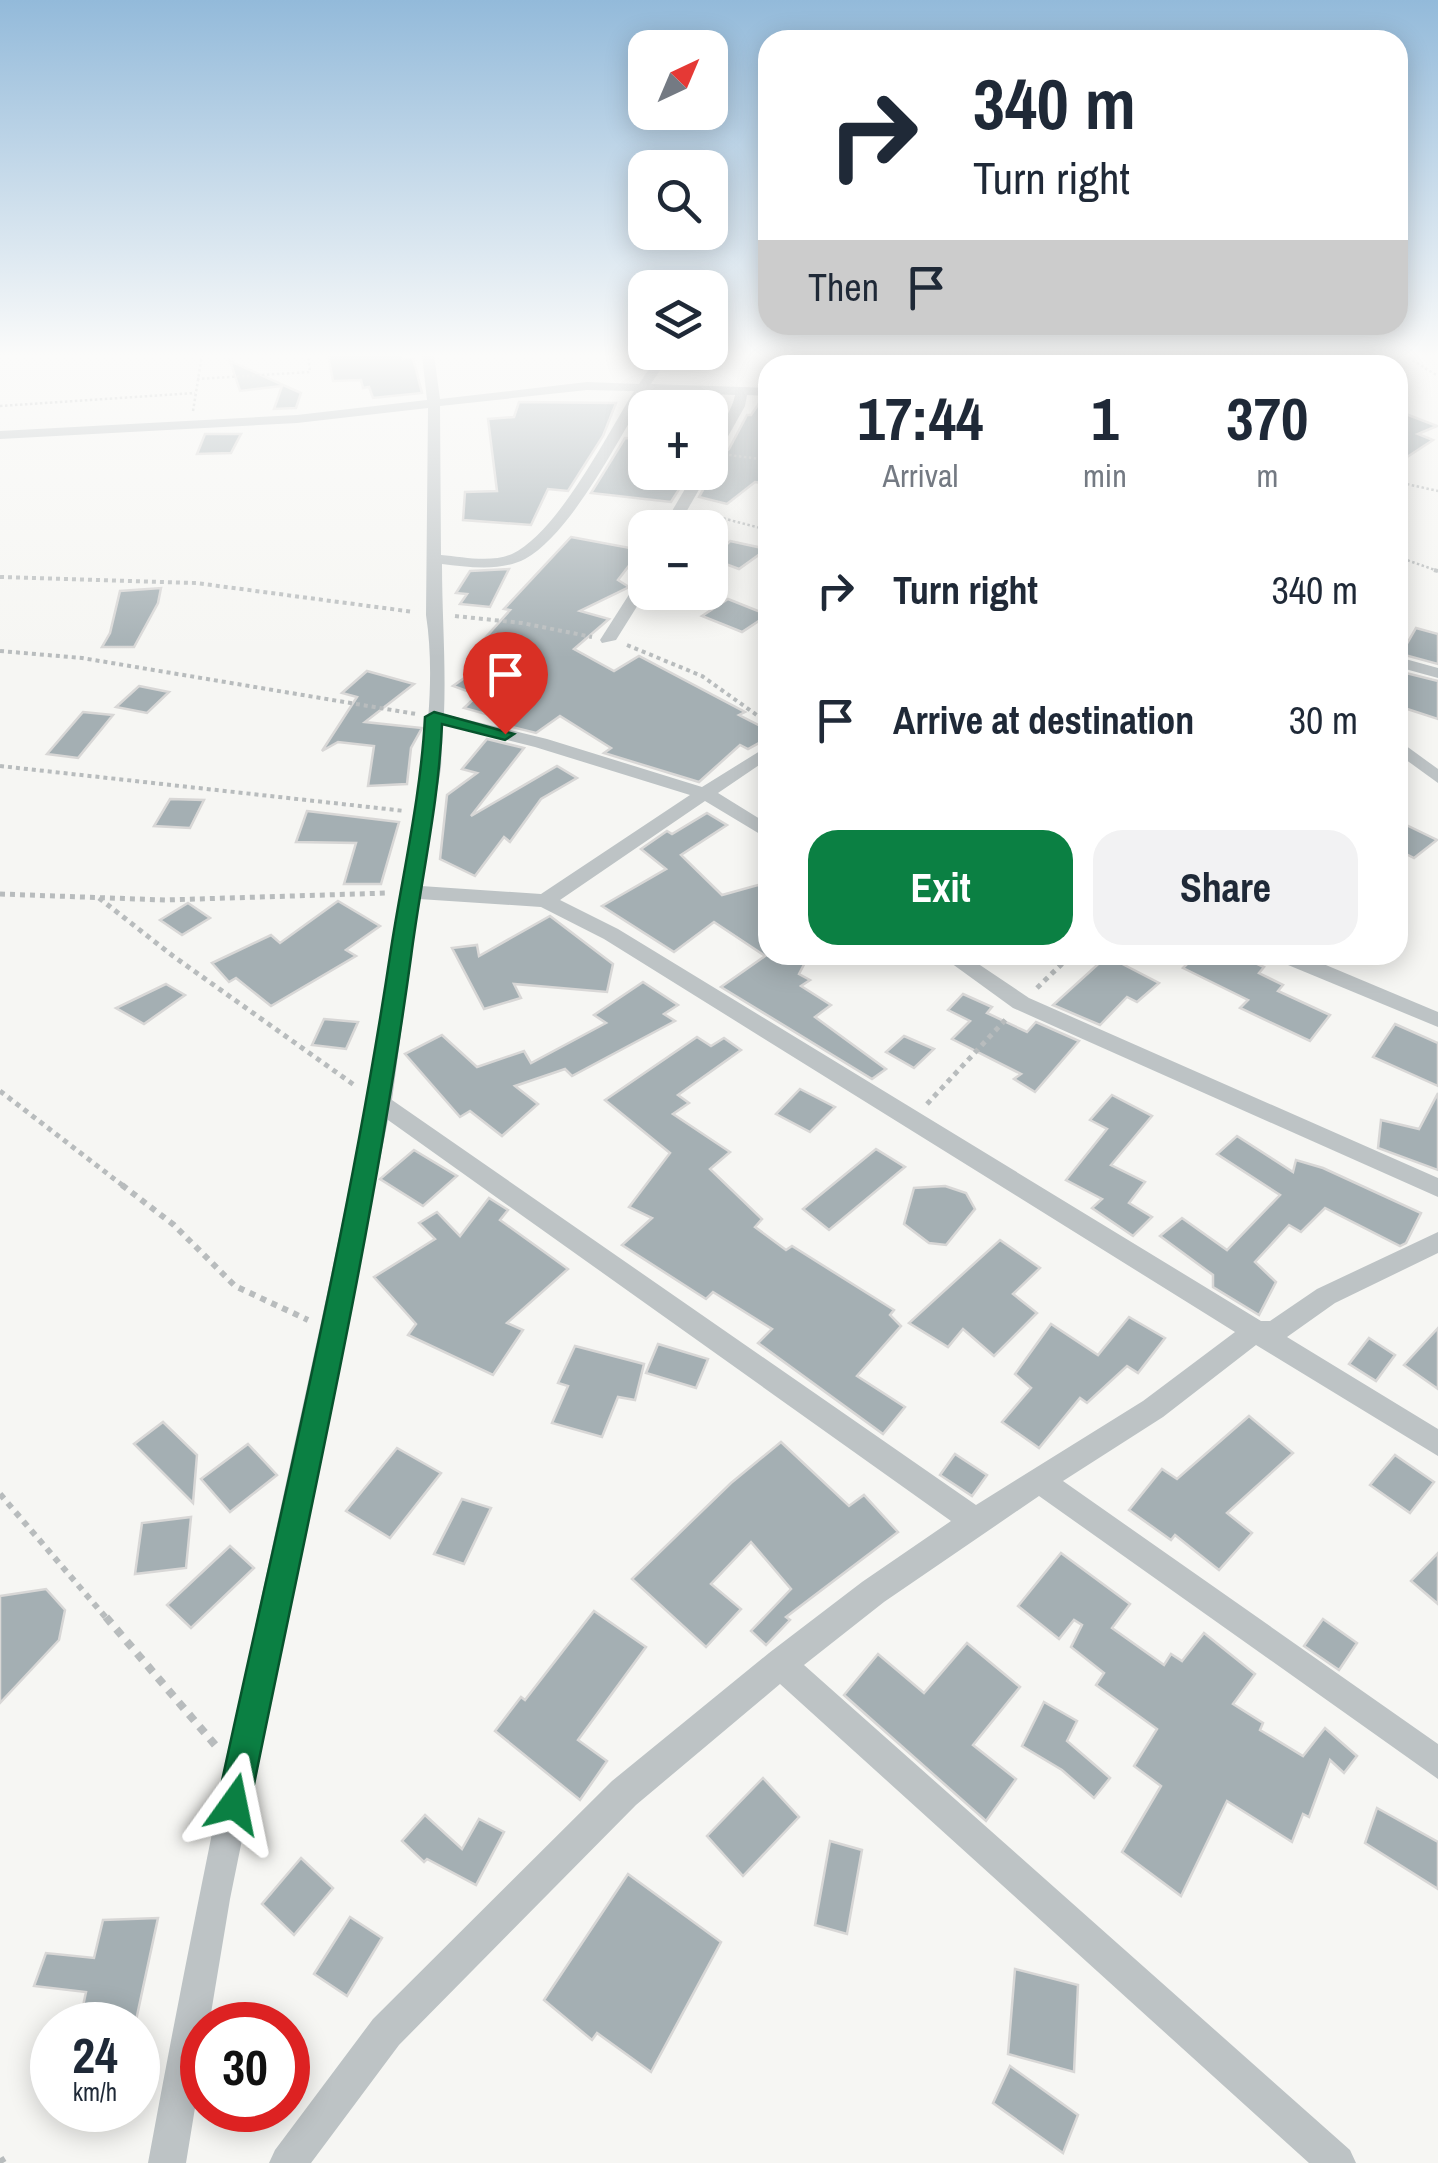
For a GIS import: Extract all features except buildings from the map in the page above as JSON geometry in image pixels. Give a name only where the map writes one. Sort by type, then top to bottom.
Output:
[{"type":"street","points":[[167,2163],[213,1899],[380,1103],[432,768],[439,646],[434,614],[434,456]]},
{"type":"street","points":[[434,559],[494,562],[521,556],[564,510],[598,456]]},
{"type":"street","points":[[682,508],[692,490]]},
{"type":"street","points":[[608,640],[628,609]]},
{"type":"street","points":[[1408,665],[1438,673]]},
{"type":"street","points":[[434,717],[541,743],[708,794],[758,826]]},
{"type":"street","points":[[1408,753],[1438,778]]},
{"type":"street","points":[[545,901],[758,758]]},
{"type":"street","points":[[411,892],[545,901],[611,934],[913,1118],[1253,1334],[1438,1444]]},
{"type":"street","points":[[965,965],[1021,1003],[1438,1188]]},
{"type":"street","points":[[1308,965],[1438,1020]]},
{"type":"street","points":[[380,1103],[975,1521]]},
{"type":"street","points":[[288,2163],[386,2032],[624,1793],[780,1664],[873,1592],[975,1521],[1153,1409],[1253,1334],[1275,1331],[1326,1296],[1438,1242]]},
{"type":"street","points":[[1042,1481],[1438,1763]]},
{"type":"street","points":[[780,1664],[1337,2163]]},
{"type":"path","points":[[729,456],[758,459]]},
{"type":"path","points":[[1408,484],[1438,491]]},
{"type":"path","points":[[682,508],[758,527]]},
{"type":"path","points":[[1408,561],[1438,571]]},
{"type":"path","points":[[0,577],[196,584],[522,623],[653,653],[717,685],[758,716]]},
{"type":"path","points":[[0,651],[82,658],[434,717]]},
{"type":"path","points":[[0,766],[422,813]]},
{"type":"path","points":[[0,894],[184,900],[411,892]]},
{"type":"path","points":[[98,898],[380,1103]]},
{"type":"path","points":[[913,1118],[1061,965]]},
{"type":"path","points":[[0,1091],[160,1214],[234,1286],[330,1330]]},
{"type":"path","points":[[0,1494],[240,1772]]},
{"type":"route","points":[[234,1804],[380,1103],[417,844],[432,768],[434,717],[505,734]]}]
